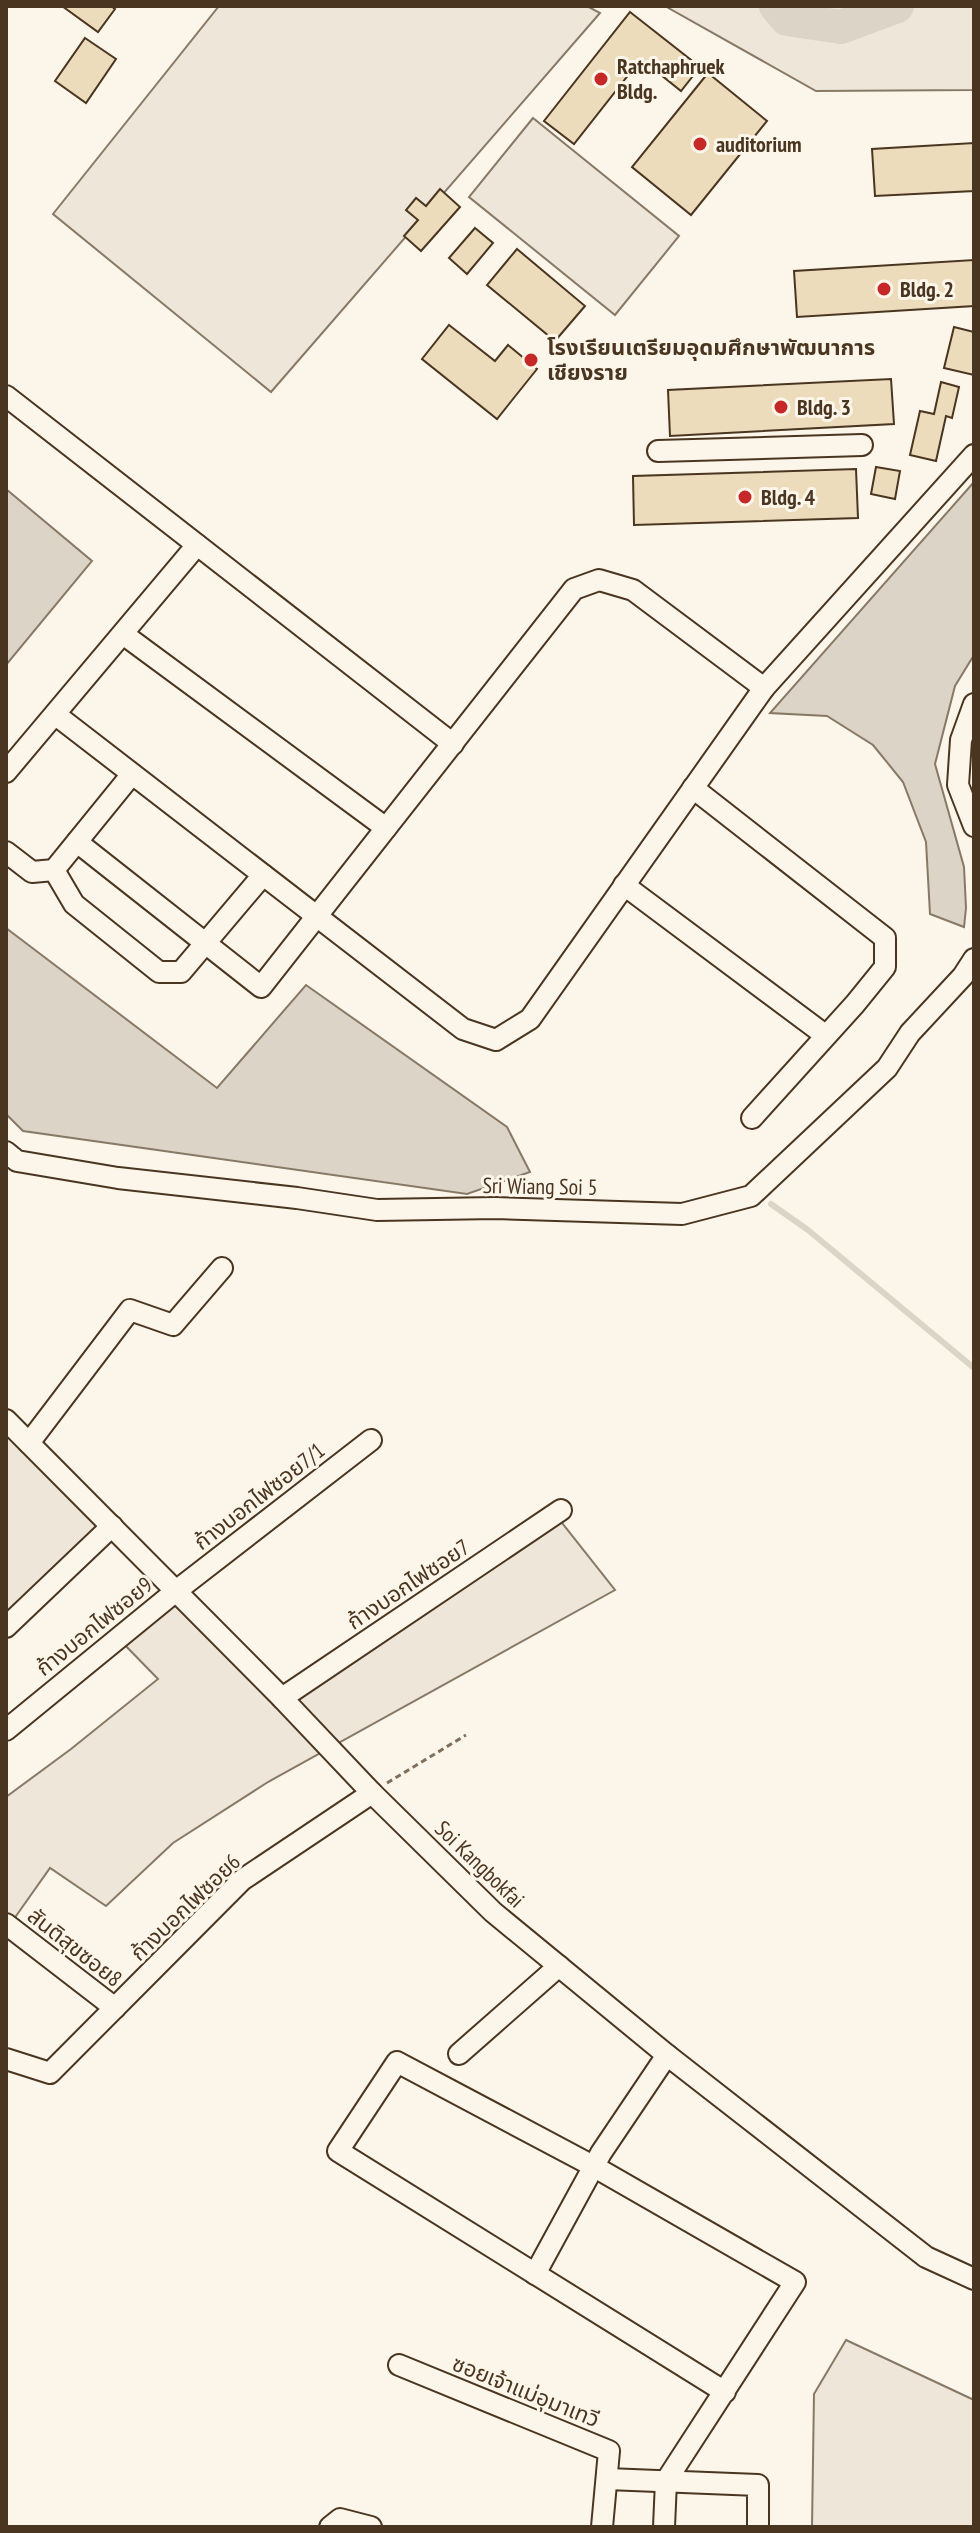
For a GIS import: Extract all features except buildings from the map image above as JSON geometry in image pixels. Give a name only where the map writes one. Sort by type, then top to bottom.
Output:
[{"type":"street","points":[[6,396],[453,744]]},
{"type":"street","points":[[658,451],[862,445]]},
{"type":"street","points":[[56,715],[463,1029],[496,1040],[530,1019],[764,688],[974,455]]},
{"type":"street","points":[[6,772],[197,545]]},
{"type":"street","points":[[77,842],[261,987],[574,589],[599,580],[633,590],[764,688]]},
{"type":"street","points":[[123,634],[386,828]]},
{"type":"street","points":[[974,704],[961,740],[958,785],[974,826]]},
{"type":"street","points":[[6,852],[32,872],[54,870],[132,774]]},
{"type":"street","points":[[693,788],[885,938],[885,967],[752,1118]]},
{"type":"street","points":[[54,870],[74,904],[159,972],[181,972],[263,875]]},
{"type":"street","points":[[624,885],[825,1035]]},
{"type":"street","name":"Sri Wiang Soi 5","points":[[6,1152],[17,1161],[118,1178],[377,1210],[495,1208],[682,1214],[751,1196],[887,1068],[910,1033],[963,976],[974,959]]},
{"type":"street","points":[[29,1443],[130,1310],[173,1325],[222,1268]]},
{"type":"street","name":"Soi Kangbokfai","points":[[6,1420],[493,1912],[667,2055],[926,2257],[974,2279]]},
{"type":"street","name":"ก้างบอกไฟซอย7/1","points":[[176,1591],[371,1440]]},
{"type":"street","name":"ก้างบอกไฟซอย7","points":[[282,1698],[561,1510]]},
{"type":"street","points":[[6,1627],[112,1526]]},
{"type":"street","name":"ก้างบอกไฟซอย9","points":[[6,1730],[176,1591]]},
{"type":"street","name":"ก้างบอกไฟซอย6","points":[[6,2059],[50,2073],[242,1880],[372,1793]]},
{"type":"street","name":"สันติสุขซอย8","points":[[6,1924],[115,2008]]},
{"type":"street","points":[[459,2054],[559,1966]]},
{"type":"street","points":[[535,2274],[593,2166],[667,2055]]},
{"type":"street","points":[[664,2527],[666,2481],[725,2392],[795,2282],[593,2166],[397,2062],[338,2151],[725,2392]]},
{"type":"street","name":"ซอยเจ้าแม่อุมาเทวี","points":[[399,2365],[609,2451],[602,2527]]},
{"type":"street","points":[[607,2479],[758,2485],[758,2527]]},
{"type":"street","points":[[330,2527],[340,2519],[371,2527]]},
{"type":"path","points":[[372,1793],[466,1735]]},
{"type":"shaded area","points":[[219,6],[587,6],[600,13],[271,392],[53,214]]},
{"type":"shaded area","points":[[665,6],[974,6],[974,90],[816,91]]},
{"type":"shaded area","points":[[533,118],[679,236],[615,315],[469,197]]},
{"type":"shaded area","points":[[974,482],[974,655],[955,686],[935,764],[964,867],[964,927],[930,914],[926,842],[903,782],[873,745],[827,716],[770,713]]},
{"type":"shaded area","points":[[6,489],[92,561],[6,665]]},
{"type":"shaded area","points":[[6,928],[217,1088],[306,985],[507,1127],[530,1172],[467,1194],[23,1131],[6,1114]]},
{"type":"shaded area","points":[[6,1422],[112,1526],[6,1633]]},
{"type":"shaded area","points":[[555,1514],[615,1590],[268,1782],[173,1843],[106,1906],[50,1868],[9,1926],[6,1924],[6,1797],[158,1679],[118,1638],[176,1591],[283,1698]]},
{"type":"shaded area","points":[[846,2340],[974,2400],[974,2527],[812,2527],[814,2394]]},
{"type":"waterway","points":[[776,6],[787,19],[841,27],[897,6]]},
{"type":"waterway","points":[[771,1204],[808,1230],[974,1368]]},
{"type":"place","name":"Ratchaphruek Bldg.","points":[[601,79]]},
{"type":"place","name":"auditorium","points":[[700,144]]},
{"type":"place","name":"Bldg. 2","points":[[884,289]]},
{"type":"place","name":"โรงเรียนเตรียมอุดมศึกษาพัฒนาการ เชียงราย","points":[[531,360]]},
{"type":"place","name":"Bldg. 3","points":[[781,407]]},
{"type":"place","name":"Bldg. 4","points":[[745,497]]}]
